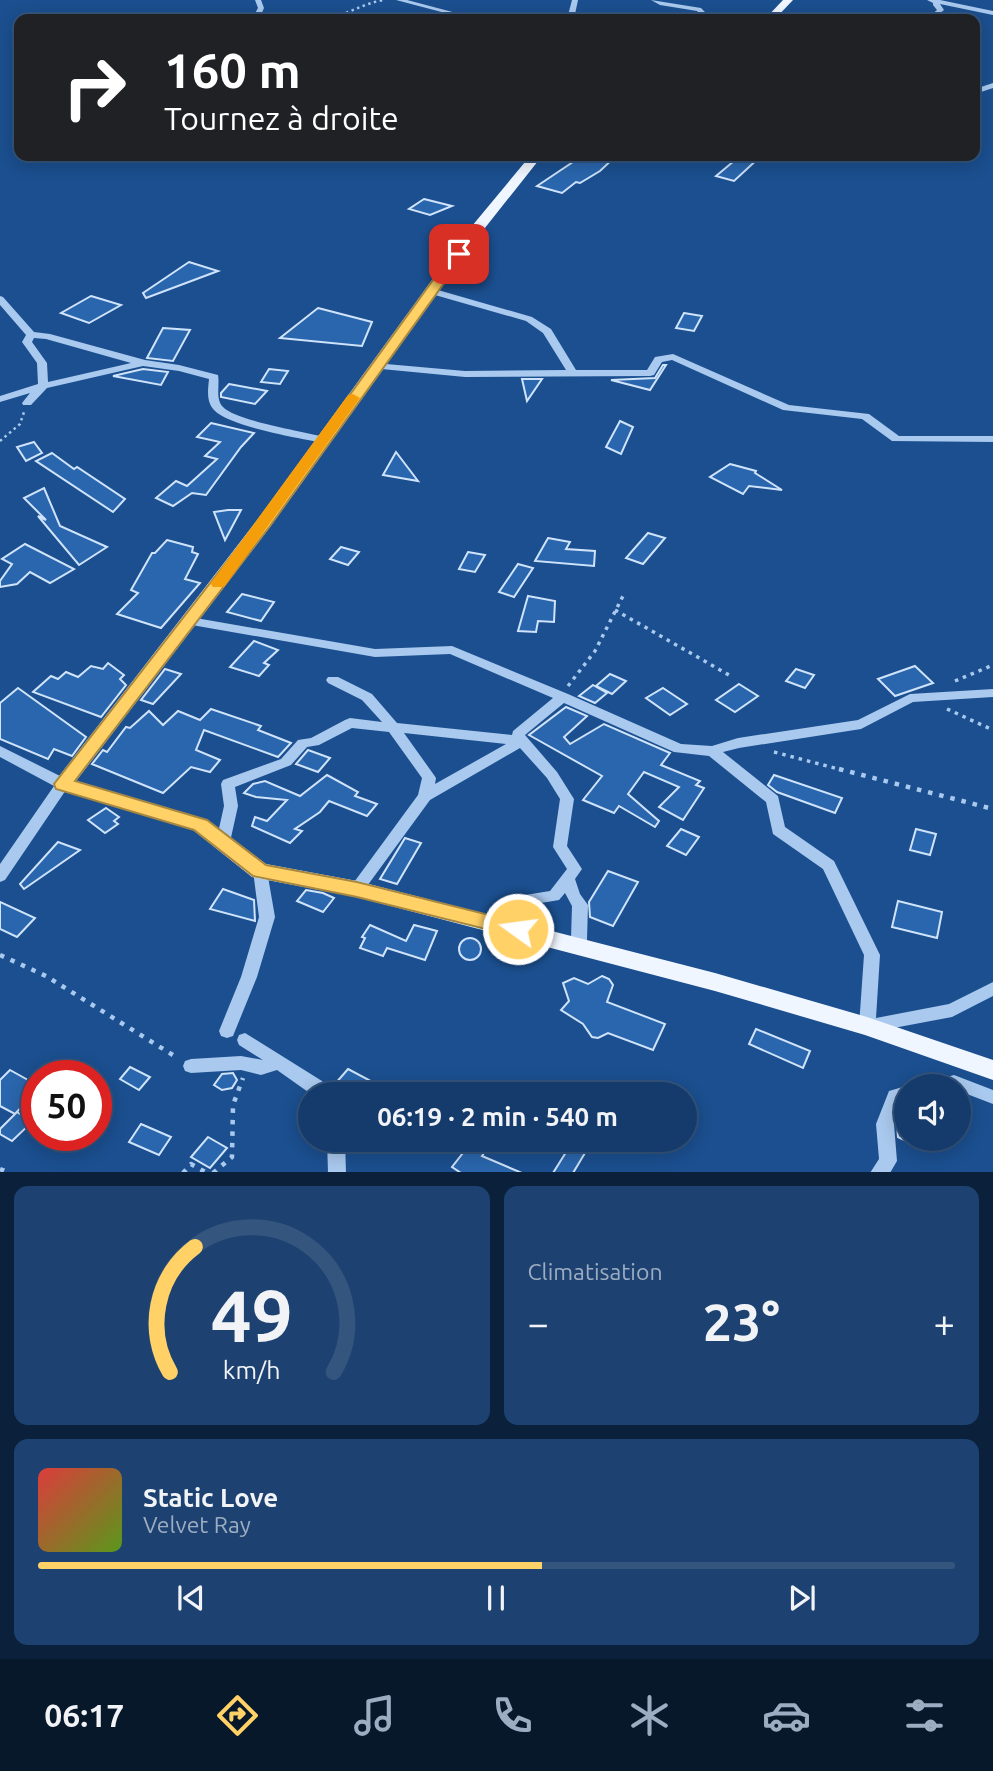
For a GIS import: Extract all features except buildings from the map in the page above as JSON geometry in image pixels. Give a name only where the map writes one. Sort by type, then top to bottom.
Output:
[{"type":"main road","points":[[775,14],[788,0]]},
{"type":"main road","points":[[533,161],[375,366],[324,440],[190,621],[63,784],[200,825],[260,871],[357,889],[715,982],[867,1027],[993,1070]]},
{"type":"street","points":[[399,0],[455,14]]},
{"type":"street","points":[[654,0],[660,4],[699,9],[704,14]]},
{"type":"street","points":[[934,1],[993,13]]},
{"type":"street","points":[[934,1],[941,10],[936,14]]},
{"type":"street","points":[[431,291],[529,319],[547,331],[573,373]]},
{"type":"street","points":[[0,299],[31,335],[46,335],[144,363],[214,377],[213,400],[220,410],[248,421],[324,440]]},
{"type":"street","points":[[27,403],[43,386],[42,363],[27,342],[31,335]]},
{"type":"street","points":[[375,366],[465,374],[650,373],[659,359],[673,357],[787,408],[865,416],[896,439],[993,439]]},
{"type":"street","points":[[0,399],[43,386],[144,363]]},
{"type":"street","points":[[190,621],[375,653],[452,650],[679,749],[712,751],[738,743],[861,724],[916,697],[993,693]]},
{"type":"street","points":[[333,680],[367,698],[392,726],[429,778],[425,796],[357,889]]},
{"type":"street","points":[[518,929],[521,913],[530,900],[554,896],[569,881],[575,869],[560,847],[567,799],[552,775],[518,734],[562,697]]},
{"type":"street","points":[[223,842],[232,806],[228,784],[286,762],[303,743],[314,742],[350,723],[522,741]]},
{"type":"street","points":[[425,796],[522,741]]},
{"type":"street","points":[[0,751],[63,784],[0,876]]},
{"type":"street","points":[[712,751],[774,800],[778,830],[829,865],[872,955],[867,1027],[952,1010],[993,988]]},
{"type":"street","points":[[227,1031],[249,978],[267,917],[260,871]]},
{"type":"street","points":[[569,881],[573,896],[580,905],[579,940],[572,947]]},
{"type":"street","points":[[245,1040],[310,1082]]},
{"type":"street","points":[[191,1066],[241,1063],[261,1068],[279,1062]]},
{"type":"street","points":[[971,1089],[993,1097]]},
{"type":"street","points":[[879,1172],[888,1161],[885,1124],[894,1099]]},
{"type":"street","points":[[336,1152],[337,1172]]},
{"type":"path","points":[[347,14],[354,12],[361,5],[383,0]]},
{"type":"path","points":[[0,440],[20,424],[27,403]]},
{"type":"path","points":[[562,697],[595,651],[625,593]]},
{"type":"path","points":[[615,610],[729,676]]},
{"type":"path","points":[[942,696],[956,680],[993,665]]},
{"type":"path","points":[[916,697],[980,722],[993,730]]},
{"type":"path","points":[[738,743],[993,809]]},
{"type":"path","points":[[0,955],[46,976],[191,1066]]},
{"type":"path","points":[[213,1172],[232,1157],[233,1105],[244,1075],[241,1063]]},
{"type":"path","points":[[183,1172],[191,1164],[207,1172]]},
{"type":"path","points":[[0,1169],[9,1172]]},
{"type":"slow traffic","points":[[218,583],[353,398]]},
{"type":"route","points":[[459,254],[375,366],[264,523],[63,784],[200,825],[260,871],[357,889],[518,929]]}]
